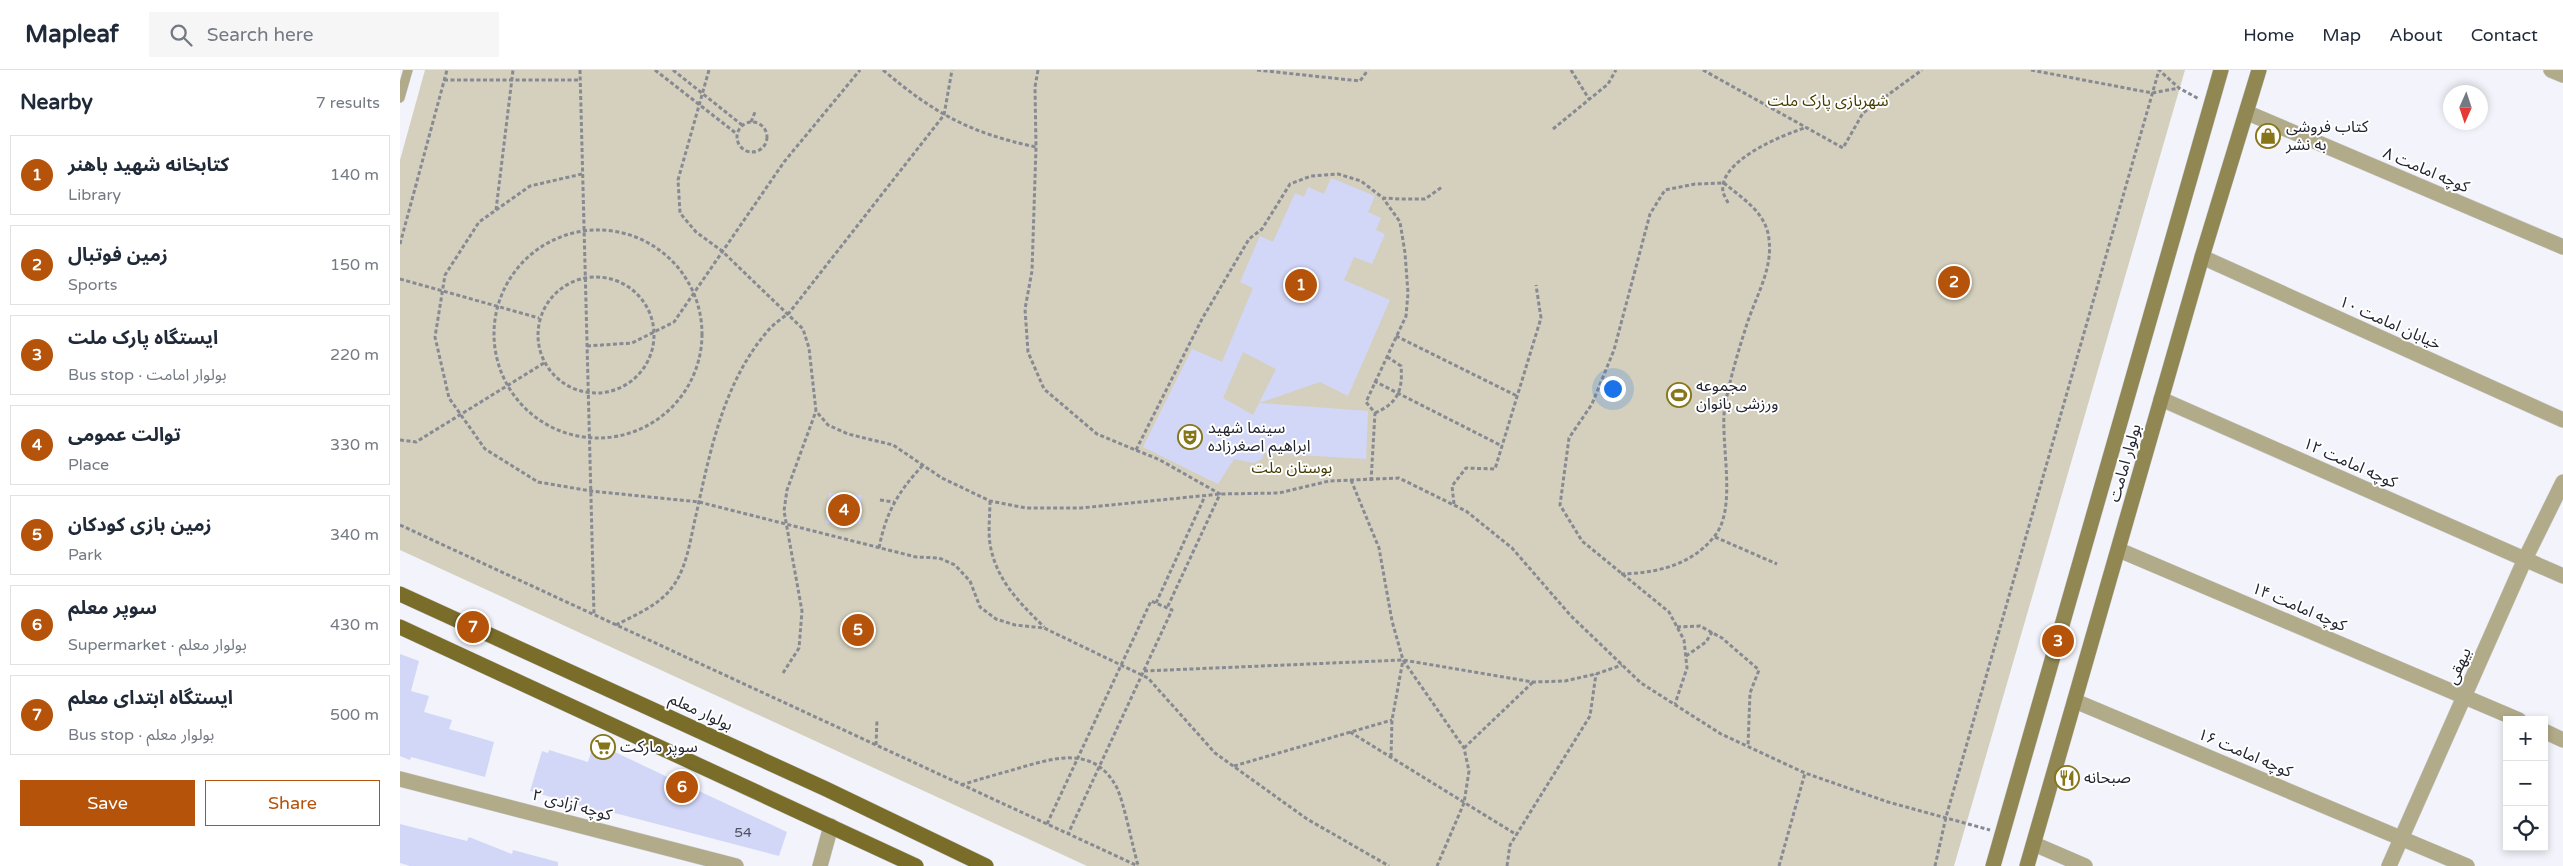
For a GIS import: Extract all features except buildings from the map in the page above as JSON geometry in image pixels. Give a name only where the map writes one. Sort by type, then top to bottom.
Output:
[{"type":"main road","name":"بولوار امامت","points":[[1993,866],[2221,70]]},
{"type":"main road","name":"بولوار امامت","points":[[2028,866],[2202,257],[2248,113],[2259,70]]},
{"type":"main road","name":"بولوار معلم","points":[[400,594],[817,785],[986,866]]},
{"type":"main road","points":[[400,627],[916,866]]},
{"type":"street","points":[[2551,70],[2563,75]]},
{"type":"street","name":"کوچه امامت ۸","points":[[2248,113],[2563,247]]},
{"type":"street","name":"خیابان امامت ۱۰","points":[[2202,257],[2563,420]]},
{"type":"street","name":"کوچه امامت ۱۲","points":[[2162,399],[2563,576]]},
{"type":"street","name":"بیهقی","points":[[2388,866],[2526,559],[2563,482]]},
{"type":"street","name":"کوچه امامت ۱۴","points":[[2119,550],[2465,695],[2510,716]]},
{"type":"street","name":"کوچه امامت ۱۶","points":[[2075,701],[2402,837],[2467,866]]},
{"type":"street","points":[[2548,733],[2563,740]]},
{"type":"street","name":"کوچه آزادی ۲","points":[[400,779],[736,866]]},
{"type":"street","points":[[820,866],[831,826]]},
{"type":"street","points":[[2034,844],[2084,866]]},
{"type":"lane","points":[[400,98],[408,70]]},
{"type":"path","points":[[400,244],[447,70]]},
{"type":"path","points":[[496,210],[513,70]]},
{"type":"path","points":[[580,70],[594,614]]},
{"type":"path","points":[[655,70],[737,134]]},
{"type":"path","points":[[673,70],[742,125]]},
{"type":"path","points":[[709,70],[678,180],[680,213],[696,232],[722,251],[789,313],[803,329],[809,348],[816,411],[787,490],[784,511],[802,611],[798,648],[783,673]]},
{"type":"path","points":[[587,346],[632,343],[674,322],[784,162],[859,70]]},
{"type":"path","points":[[883,70],[927,105],[944,115],[993,138],[1036,147]]},
{"type":"path","points":[[616,625],[646,609],[670,590],[686,561],[716,435],[738,374],[766,332],[789,313],[944,115],[952,70]]},
{"type":"path","points":[[1038,70],[1035,87],[1036,147],[1032,271],[1025,309],[1028,352],[1044,389],[1096,434],[1160,460],[1220,494]]},
{"type":"path","points":[[1257,70],[1360,80],[1368,70]]},
{"type":"path","points":[[1571,70],[1590,99]]},
{"type":"path","points":[[1553,129],[1608,84],[1616,70]]},
{"type":"path","points":[[1702,70],[1843,148],[1863,113],[1920,70]]},
{"type":"path","points":[[2031,70],[2152,93],[2179,88]]},
{"type":"path","points":[[1934,866],[1946,817],[2158,70],[2179,88],[2211,105]]},
{"type":"path","points":[[444,80],[580,80]]},
{"type":"path","points":[[751,122],[755,112]]},
{"type":"path","points":[[751,122],[763,126],[766,130],[767,142],[764,148],[753,153],[746,152],[738,144],[737,134],[742,125],[751,122]]},
{"type":"path","points":[[1728,203],[1723,192],[1724,183],[1736,165],[1769,140],[1805,128]]},
{"type":"path","points":[[582,174],[530,186],[479,222],[446,275],[435,337],[449,398],[485,449],[538,482],[591,491],[699,502],[916,557],[939,558],[954,565],[970,581],[980,606],[996,619],[1015,625],[1044,628],[1121,665],[1143,673],[1403,660],[1533,682],[1565,681],[1596,674],[1622,665]]},
{"type":"path","points":[[1136,450],[1202,320],[1250,239],[1262,229],[1290,184],[1311,176],[1338,174],[1361,181],[1383,198],[1400,222],[1405,253],[1408,293],[1406,316],[1374,381],[1366,402],[1375,414],[1371,481]]},
{"type":"path","points":[[1621,574],[1671,567],[1697,553],[1715,537],[1724,514],[1728,484],[1724,452],[1725,405],[1746,327],[1762,284],[1770,248],[1767,229],[1762,217],[1724,183],[1694,184],[1665,190],[1650,214],[1614,350],[1592,404],[1568,438],[1560,506],[1582,541],[1621,574],[1668,612],[1677,627],[1684,640],[1686,668],[1675,704]]},
{"type":"path","points":[[1383,198],[1426,199],[1442,187]]},
{"type":"path","points":[[584,230],[624,232],[662,250],[689,281],[702,320],[700,361],[682,398],[651,425],[612,439],[570,436],[533,418],[506,387],[493,348],[496,306],[513,270],[544,243],[584,230]]},
{"type":"path","points":[[585,278],[612,278],[633,289],[648,306],[654,332],[653,351],[642,371],[625,386],[602,393],[580,391],[559,381],[544,363],[537,341],[539,318],[550,298],[567,283],[585,278]]},
{"type":"path","points":[[400,280],[539,318]]},
{"type":"path","points":[[1454,505],[1452,486],[1466,468],[1495,469],[1541,318],[1536,285]]},
{"type":"path","points":[[1396,336],[1517,396]]},
{"type":"path","points":[[1375,414],[1389,407],[1398,393],[1402,382],[1401,366],[1386,356]]},
{"type":"path","points":[[400,440],[416,442],[544,363]]},
{"type":"path","points":[[1374,381],[1502,446]]},
{"type":"path","points":[[816,411],[828,425],[848,434],[893,445],[942,478],[990,501],[1026,508],[1081,508],[1220,494],[1279,493],[1329,481],[1371,481],[1399,478],[1466,511],[1512,548],[1572,616],[1641,683],[1721,734],[1805,773],[1888,802],[2002,834]]},
{"type":"path","points":[[879,548],[888,511],[906,483],[923,465]]},
{"type":"path","points":[[1351,480],[1379,548],[1392,620],[1403,660],[1464,748],[1470,771],[1464,803],[1437,866]]},
{"type":"path","points":[[1167,608],[1220,494]]},
{"type":"path","points":[[1156,603],[1205,496]]},
{"type":"path","points":[[880,500],[894,502]]},
{"type":"path","points":[[990,501],[990,543],[998,571],[1011,594],[1044,628]]},
{"type":"path","points":[[787,524],[795,521]]},
{"type":"path","points":[[400,525],[1138,866]]},
{"type":"path","points":[[1715,537],[1777,564]]},
{"type":"path","points":[[1047,824],[1151,601],[1172,610],[1068,834]]},
{"type":"path","points":[[1677,627],[1700,626],[1712,632],[1722,638],[1759,670],[1750,693],[1748,746]]},
{"type":"path","points":[[1686,657],[1706,642],[1712,632]]},
{"type":"path","points":[[1391,757],[1392,720],[1403,660]]},
{"type":"path","points":[[1143,673],[1214,753],[1307,819],[1389,866]]},
{"type":"path","points":[[1507,866],[1510,845],[1590,716],[1596,674]]},
{"type":"path","points":[[1464,748],[1533,682]]},
{"type":"path","points":[[876,745],[877,720]]},
{"type":"path","points":[[1234,766],[1392,720]]},
{"type":"path","points":[[1350,732],[1517,835]]},
{"type":"path","points":[[961,784],[1055,758],[1078,758],[1099,767],[1116,788],[1138,866]]},
{"type":"path","points":[[1779,866],[1805,773]]},
{"type":"green space","name":"بوستان ملت","points":[[425,70],[2185,70],[1954,866],[1087,866],[400,550],[400,160]]},
{"type":"place","name":"کتاب فروشی به نشر","points":[[2268,136]]},
{"type":"place","name":"زمین فوتبال","points":[[1954,282]]},
{"type":"place","name":"کتابخانه شهید باهنر","points":[[1301,285]]},
{"type":"place","name":"مجموعه ورزشی بانوان","points":[[1679,395]]},
{"type":"place","name":"سینما شهید ابراهیم اصغرزاده","points":[[1190,437]]},
{"type":"place","name":"توالت عمومی","points":[[844,510]]},
{"type":"place","name":"ایستگاه ابتدای معلم","points":[[473,627]]},
{"type":"place","name":"زمین بازی کودکان","points":[[858,630]]},
{"type":"place","name":"ایستگاه پارک ملت","points":[[2058,641]]},
{"type":"place","name":"سوپر مارکت","points":[[603,747]]},
{"type":"place","name":"صبحانه","points":[[2067,778]]},
{"type":"place","name":"سوپر معلم","points":[[682,787]]},
{"type":"park label","name":"شهربازی پارک ملت","points":[[1828,101]]}]
